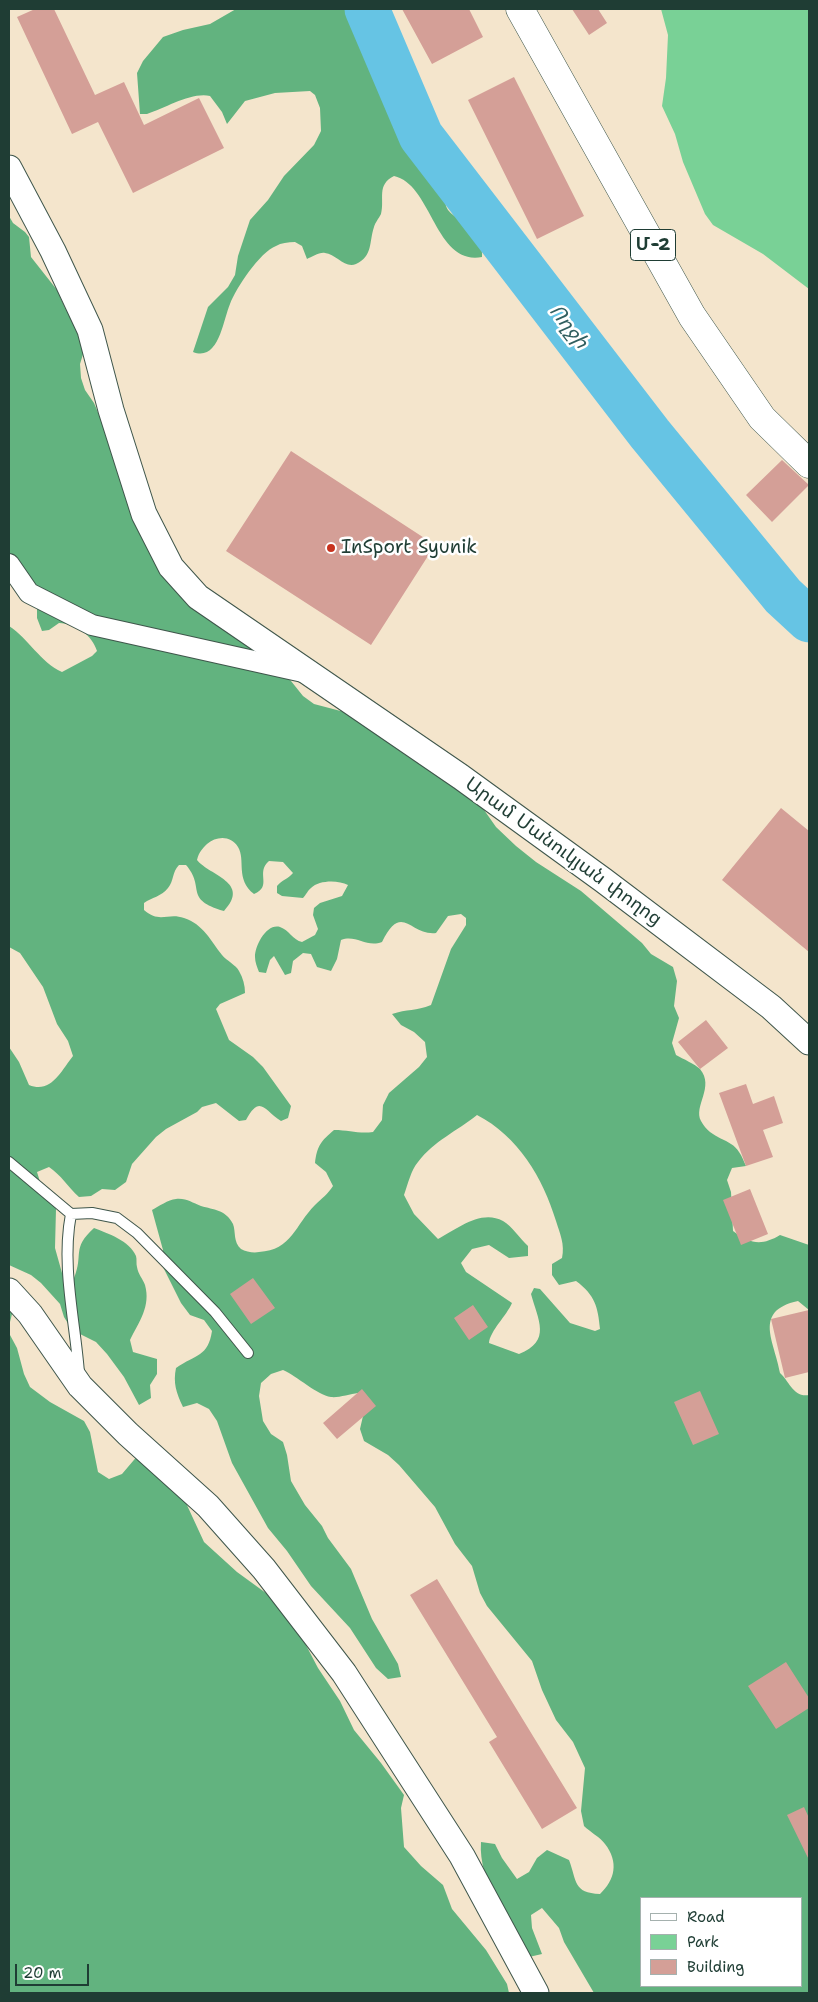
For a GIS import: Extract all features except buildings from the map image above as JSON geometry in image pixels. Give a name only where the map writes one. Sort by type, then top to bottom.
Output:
[{"type":"highway","name":"Մ-2","points":[[520,9],[692,316],[762,418],[809,464]]},
{"type":"street","name":"Արամ Մանուկյան փողոց","points":[[9,168],[53,251],[90,330],[111,410],[141,506],[171,567],[198,597],[461,777],[626,897],[771,1007],[809,1042]]},
{"type":"street","points":[[9,564],[29,593],[92,625],[308,673]]},
{"type":"street","points":[[9,1291],[30,1314],[80,1386],[128,1434],[208,1506],[264,1569],[338,1666],[462,1856],[536,1993]]},
{"type":"lane","points":[[9,1162],[71,1214],[92,1213],[117,1218],[137,1233],[215,1312],[248,1353]]},
{"type":"lane","points":[[71,1214],[68,1232],[67,1263],[80,1386]]},
{"type":"green space","points":[[236,9],[371,9],[383,28],[389,44],[381,77],[397,99],[436,136],[443,147],[453,173],[446,196],[446,205],[448,210],[475,237],[481,247],[482,257],[466,256],[454,249],[444,237],[417,193],[407,182],[394,176],[388,180],[383,188],[381,214],[372,233],[368,253],[361,261],[348,265],[329,254],[323,253],[307,259],[302,246],[295,242],[276,246],[263,255],[237,289],[219,338],[214,345],[209,351],[202,353],[193,352],[208,307],[228,287],[235,275],[238,256],[250,220],[268,200],[284,176],[314,145],[321,131],[320,108],[315,95],[310,91],[275,93],[245,101],[227,124],[222,112],[210,96],[203,95],[187,98],[147,114],[140,114],[137,73],[143,61],[163,37],[210,24]]},
{"type":"green space","points":[[661,9],[809,9],[809,289],[763,254],[713,225],[705,214],[683,162],[675,134],[662,106],[666,78],[668,35]]},
{"type":"green space","points":[[9,216],[13,223],[29,237],[31,257],[57,290],[79,331],[84,351],[80,364],[81,378],[85,390],[94,403],[163,566],[233,633],[287,676],[303,696],[314,704],[352,714],[404,754],[416,762],[429,767],[482,807],[496,827],[516,846],[536,862],[581,891],[642,943],[651,954],[673,967],[677,981],[674,1006],[679,1018],[672,1043],[676,1055],[698,1067],[704,1076],[705,1089],[699,1115],[701,1121],[710,1132],[735,1147],[746,1166],[732,1168],[727,1180],[731,1192],[733,1231],[745,1239],[756,1242],[774,1239],[780,1235],[809,1245],[809,1310],[798,1301],[784,1306],[775,1312],[771,1320],[770,1329],[780,1373],[799,1394],[809,1395],[809,1993],[594,1993],[564,1942],[559,1928],[542,1908],[531,1915],[532,1928],[542,1954],[529,1957],[496,1902],[484,1872],[481,1842],[495,1844],[502,1858],[517,1879],[529,1872],[537,1858],[547,1850],[569,1860],[577,1885],[591,1893],[600,1894],[605,1889],[612,1877],[614,1864],[605,1844],[584,1826],[581,1811],[585,1768],[573,1742],[556,1720],[542,1690],[532,1661],[487,1606],[480,1593],[472,1566],[455,1544],[435,1507],[399,1465],[388,1455],[364,1441],[360,1429],[363,1416],[358,1393],[337,1397],[325,1396],[283,1370],[271,1374],[261,1383],[259,1396],[263,1421],[271,1434],[283,1442],[291,1481],[305,1505],[322,1526],[328,1538],[351,1569],[372,1619],[398,1664],[401,1677],[388,1679],[376,1668],[350,1628],[311,1586],[287,1551],[268,1528],[232,1463],[217,1421],[209,1409],[197,1403],[183,1407],[177,1392],[175,1383],[176,1368],[200,1354],[208,1346],[212,1331],[204,1320],[190,1315],[181,1303],[161,1263],[163,1250],[152,1210],[164,1203],[180,1199],[219,1211],[226,1215],[233,1224],[238,1246],[248,1252],[270,1250],[286,1242],[308,1213],[333,1186],[326,1172],[315,1163],[318,1148],[323,1141],[334,1130],[363,1133],[373,1132],[382,1120],[383,1105],[389,1093],[419,1067],[427,1057],[425,1042],[414,1032],[401,1025],[392,1014],[431,1005],[451,949],[466,925],[466,918],[461,914],[448,916],[436,933],[427,933],[401,922],[395,924],[389,930],[382,942],[371,943],[351,939],[341,940],[337,959],[331,971],[317,967],[311,954],[303,953],[293,961],[291,973],[285,975],[274,956],[270,960],[266,973],[259,972],[255,957],[259,941],[266,932],[271,928],[280,927],[302,942],[315,935],[318,929],[313,915],[314,908],[320,903],[342,896],[348,885],[324,882],[314,885],[303,898],[282,896],[277,893],[277,886],[293,873],[283,862],[269,861],[263,870],[262,887],[260,891],[254,894],[245,882],[238,847],[231,840],[219,838],[207,844],[197,860],[231,886],[233,893],[231,901],[224,911],[211,907],[199,897],[192,873],[186,865],[179,865],[168,888],[144,903],[144,910],[155,916],[184,918],[196,924],[222,955],[238,969],[244,982],[245,993],[220,1004],[216,1009],[229,1040],[253,1057],[263,1067],[291,1106],[288,1118],[281,1121],[259,1106],[251,1112],[246,1120],[239,1121],[216,1103],[202,1107],[156,1137],[132,1164],[126,1182],[115,1190],[102,1189],[91,1196],[79,1197],[49,1167],[37,1172],[41,1185],[56,1209],[55,1248],[62,1273],[74,1278],[80,1247],[94,1228],[124,1242],[136,1256],[138,1270],[145,1285],[146,1300],[143,1314],[130,1340],[133,1352],[157,1359],[157,1374],[150,1385],[151,1398],[139,1405],[124,1377],[96,1342],[72,1330],[64,1317],[60,1304],[41,1283],[31,1275],[9,1265],[9,1047],[19,1062],[29,1085],[37,1087],[49,1084],[55,1080],[73,1056],[68,1041],[57,1024],[43,987],[20,953],[9,947],[9,626],[23,637],[47,662],[62,672],[92,656],[97,651],[87,635],[77,628],[59,623],[49,630],[42,631],[37,618],[37,605],[9,582]],"holes":[[[477,1115],[492,1124],[517,1146],[536,1174],[551,1205],[563,1253],[562,1258],[552,1264],[552,1275],[559,1285],[576,1281],[587,1291],[597,1308],[600,1329],[595,1331],[570,1323],[540,1289],[534,1288],[531,1294],[540,1329],[536,1343],[519,1354],[489,1343],[492,1333],[512,1303],[466,1272],[461,1263],[472,1249],[489,1245],[509,1258],[528,1256],[528,1246],[506,1223],[495,1218],[486,1217],[469,1222],[438,1239],[414,1214],[404,1195],[412,1173],[424,1155]]]},
{"type":"green space","points":[[9,1294],[13,1310],[10,1322],[10,1335],[17,1348],[24,1374],[30,1387],[50,1402],[84,1421],[90,1432],[98,1472],[109,1479],[122,1474],[139,1454],[180,1490],[204,1542],[237,1572],[270,1596],[297,1628],[318,1668],[340,1701],[354,1730],[404,1795],[401,1808],[404,1847],[421,1866],[443,1885],[452,1909],[486,1950],[507,1984],[509,1993],[9,1993]]},
{"type":"waterway","name":"Ողջի","points":[[367,9],[421,136],[650,434],[783,596],[809,620]]},
{"type":"place","name":"InSport Syunik","points":[[331,548]]}]
